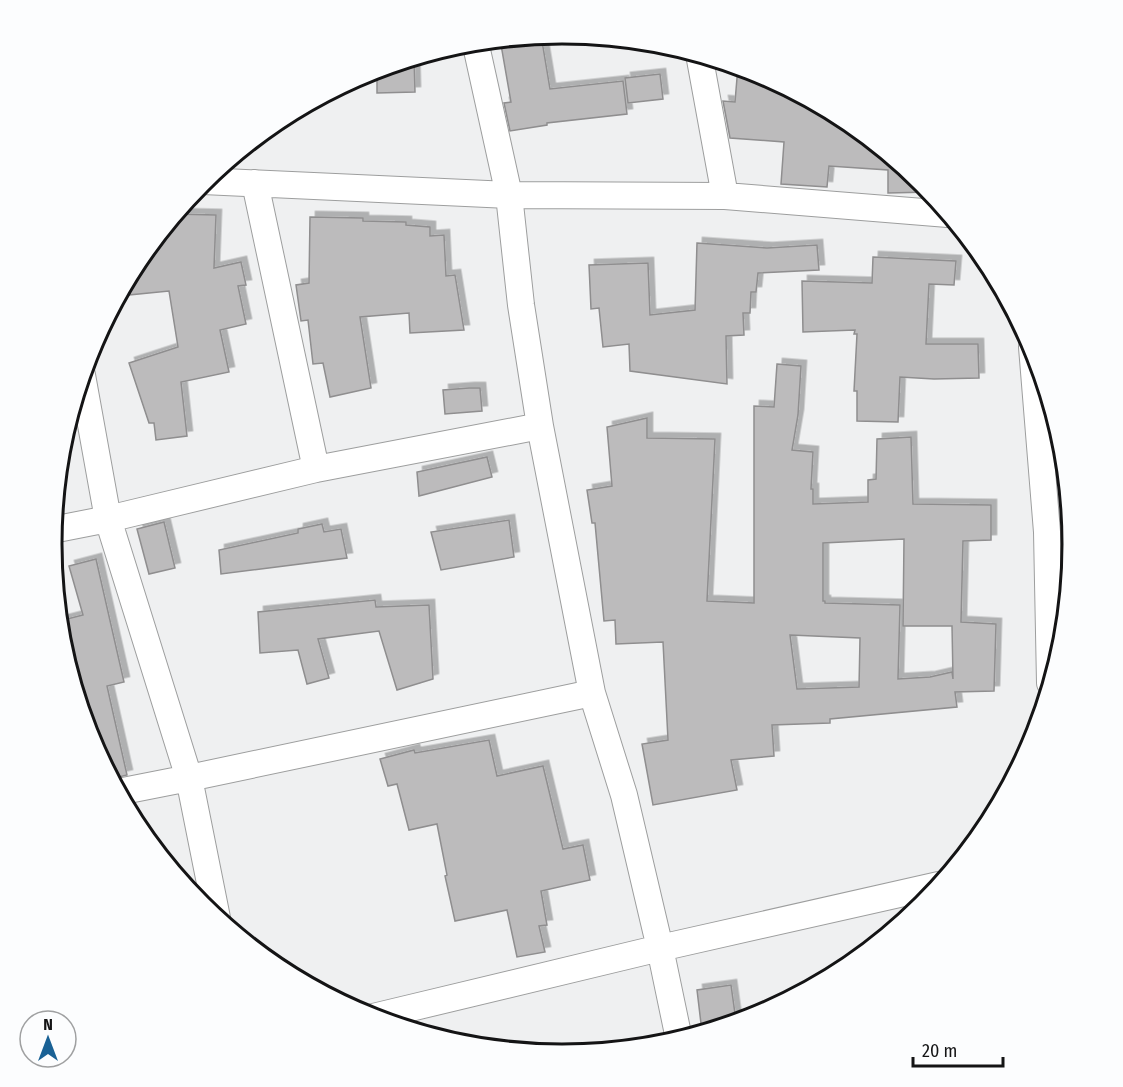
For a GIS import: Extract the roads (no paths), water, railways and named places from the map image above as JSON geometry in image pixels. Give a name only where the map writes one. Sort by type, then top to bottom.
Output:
[{"type":"street","points":[[477,51],[509,195],[521,305],[540,426],[592,693],[624,795],[677,1029]]},
{"type":"street","points":[[701,64],[724,196]]},
{"type":"street","points":[[217,182],[509,195],[724,196],[936,213]]},
{"type":"street","points":[[255,183],[316,469]]},
{"type":"street","points":[[1035,383],[1047,532],[1050,647]]},
{"type":"street","points":[[85,393],[108,519],[189,778],[214,902]]},
{"type":"street","points":[[62,528],[316,469],[540,426]]},
{"type":"street","points":[[127,790],[592,693]]},
{"type":"street","points":[[390,1013],[660,948],[923,889]]}]
